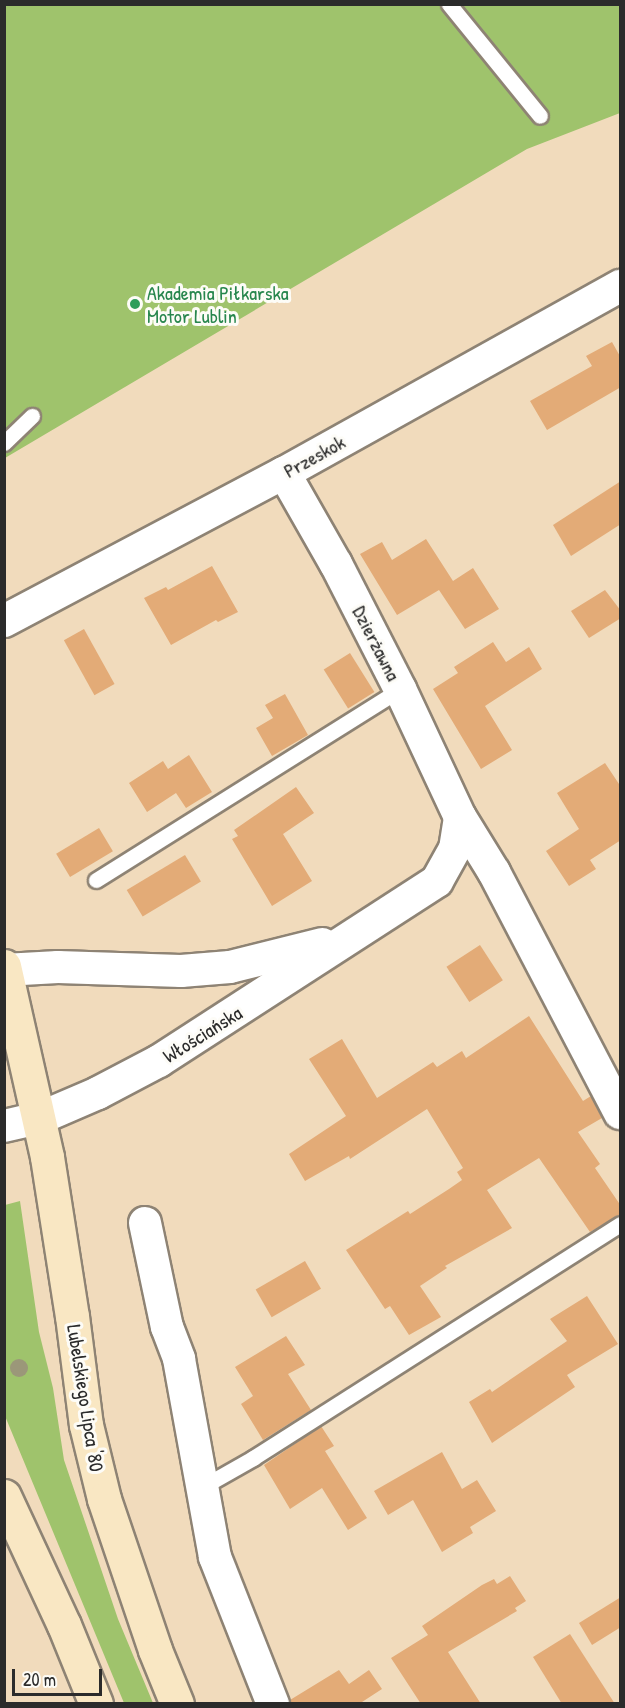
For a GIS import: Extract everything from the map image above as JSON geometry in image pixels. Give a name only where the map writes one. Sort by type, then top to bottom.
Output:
[{"type":"main road","name":"Lubelskiego Lipca '80","points":[[5,969],[40,1118],[91,1446],[104,1499],[155,1650],[177,1704]]},
{"type":"main road","points":[[4,1496],[64,1625],[96,1704]]},
{"type":"street","name":"Przeskok","points":[[4,621],[284,473],[621,286]]},
{"type":"street","name":"Dzierżawna","points":[[284,473],[400,689],[460,817],[504,891],[621,1113]]},
{"type":"street","name":"Włościańska","points":[[4,1126],[40,1118],[113,1086],[159,1060],[436,881],[455,849],[460,817]]},
{"type":"street","name":"Włościańska","points":[[5,969],[58,967],[181,971],[230,967],[287,955],[355,934]]},
{"type":"street","points":[[145,1223],[166,1327],[179,1359],[215,1557],[273,1704]]},
{"type":"lane","points":[[448,4],[540,116]]},
{"type":"lane","points":[[4,443],[32,416]]},
{"type":"lane","points":[[96,880],[400,689]]},
{"type":"lane","points":[[202,1487],[254,1458],[621,1224]]},
{"type":"green space","name":"Akademia Piłkarska Motor Lublin","points":[[4,5],[620,5],[620,113],[527,149],[5,458]]},
{"type":"green space","points":[[20,1201],[39,1332],[53,1388],[64,1460],[118,1619],[153,1703],[124,1703],[5,1416],[5,1205]]},
{"type":"building","points":[[612,342],[621,358],[621,387],[547,430],[530,401],[592,366],[586,356]]},
{"type":"building","points":[[621,481],[621,524],[571,556],[553,525]]},
{"type":"building","points":[[426,539],[453,581],[473,568],[499,609],[465,629],[439,590],[397,615],[360,554],[382,542],[392,560]]},
{"type":"building","points":[[212,566],[238,612],[218,622],[216,620],[171,645],[144,598],[166,587],[168,590]]},
{"type":"building","points":[[605,590],[621,611],[621,618],[589,638],[571,611]]},
{"type":"building","points":[[84,629],[115,684],[94,695],[64,640]]},
{"type":"building","points":[[493,642],[506,662],[529,647],[542,669],[485,706],[512,750],[481,769],[433,689],[458,673],[454,667]]},
{"type":"building","points":[[350,653],[374,692],[348,708],[324,669]]},
{"type":"building","points":[[285,694],[308,735],[272,756],[256,728],[273,718],[265,705]]},
{"type":"building","points":[[189,755],[212,792],[186,808],[176,793],[147,812],[129,783],[163,761],[168,769]]},
{"type":"building","points":[[605,763],[621,787],[621,840],[590,860],[596,869],[569,886],[546,851],[579,829],[557,793]]},
{"type":"building","points":[[296,787],[314,813],[283,834],[312,881],[272,906],[232,839],[238,836],[234,830]]},
{"type":"building","points":[[99,828],[113,851],[70,877],[56,854]]},
{"type":"building","points":[[185,855],[201,882],[143,917],[127,890]]},
{"type":"building","points":[[480,945],[503,980],[469,1002],[446,967]]},
{"type":"building","points":[[529,1016],[583,1101],[591,1096],[602,1118],[578,1132],[600,1164],[595,1168],[621,1206],[621,1214],[590,1232],[539,1158],[487,1190],[512,1228],[445,1266],[447,1268],[420,1286],[441,1317],[409,1335],[390,1306],[385,1309],[346,1250],[408,1211],[410,1214],[462,1180],[457,1172],[463,1168],[427,1109],[350,1159],[349,1156],[305,1181],[289,1154],[346,1116],[309,1059],[342,1039],[377,1098],[433,1062],[437,1067],[462,1051],[466,1058]]},
{"type":"building","points":[[305,1261],[321,1289],[272,1317],[256,1290]]},
{"type":"building","points":[[587,1296],[618,1344],[567,1375],[575,1387],[492,1443],[469,1402],[490,1389],[492,1392],[567,1341],[550,1319]]},
{"type":"building","points":[[286,1336],[305,1365],[288,1374],[311,1410],[263,1440],[241,1404],[253,1396],[235,1367]]},
{"type":"building","points":[[321,1426],[334,1446],[325,1451],[367,1518],[348,1530],[322,1488],[290,1509],[264,1465]]},
{"type":"building","points":[[442,1452],[462,1489],[477,1480],[496,1511],[470,1527],[473,1533],[442,1552],[413,1500],[388,1515],[374,1491]]},
{"type":"building","points":[[510,1576],[526,1601],[515,1608],[517,1611],[448,1652],[481,1704],[421,1704],[391,1658],[428,1635],[422,1626],[482,1585],[494,1579],[497,1584]]},
{"type":"building","points":[[621,1597],[621,1627],[592,1645],[579,1623]]},
{"type":"building","points":[[570,1634],[615,1704],[562,1704],[533,1657]]},
{"type":"building","points":[[339,1670],[349,1684],[369,1670],[382,1689],[362,1702],[364,1704],[291,1704],[290,1700]]},
{"type":"place","name":"Akademia Piłkarska Motor Lublin","points":[[135,304]]}]
